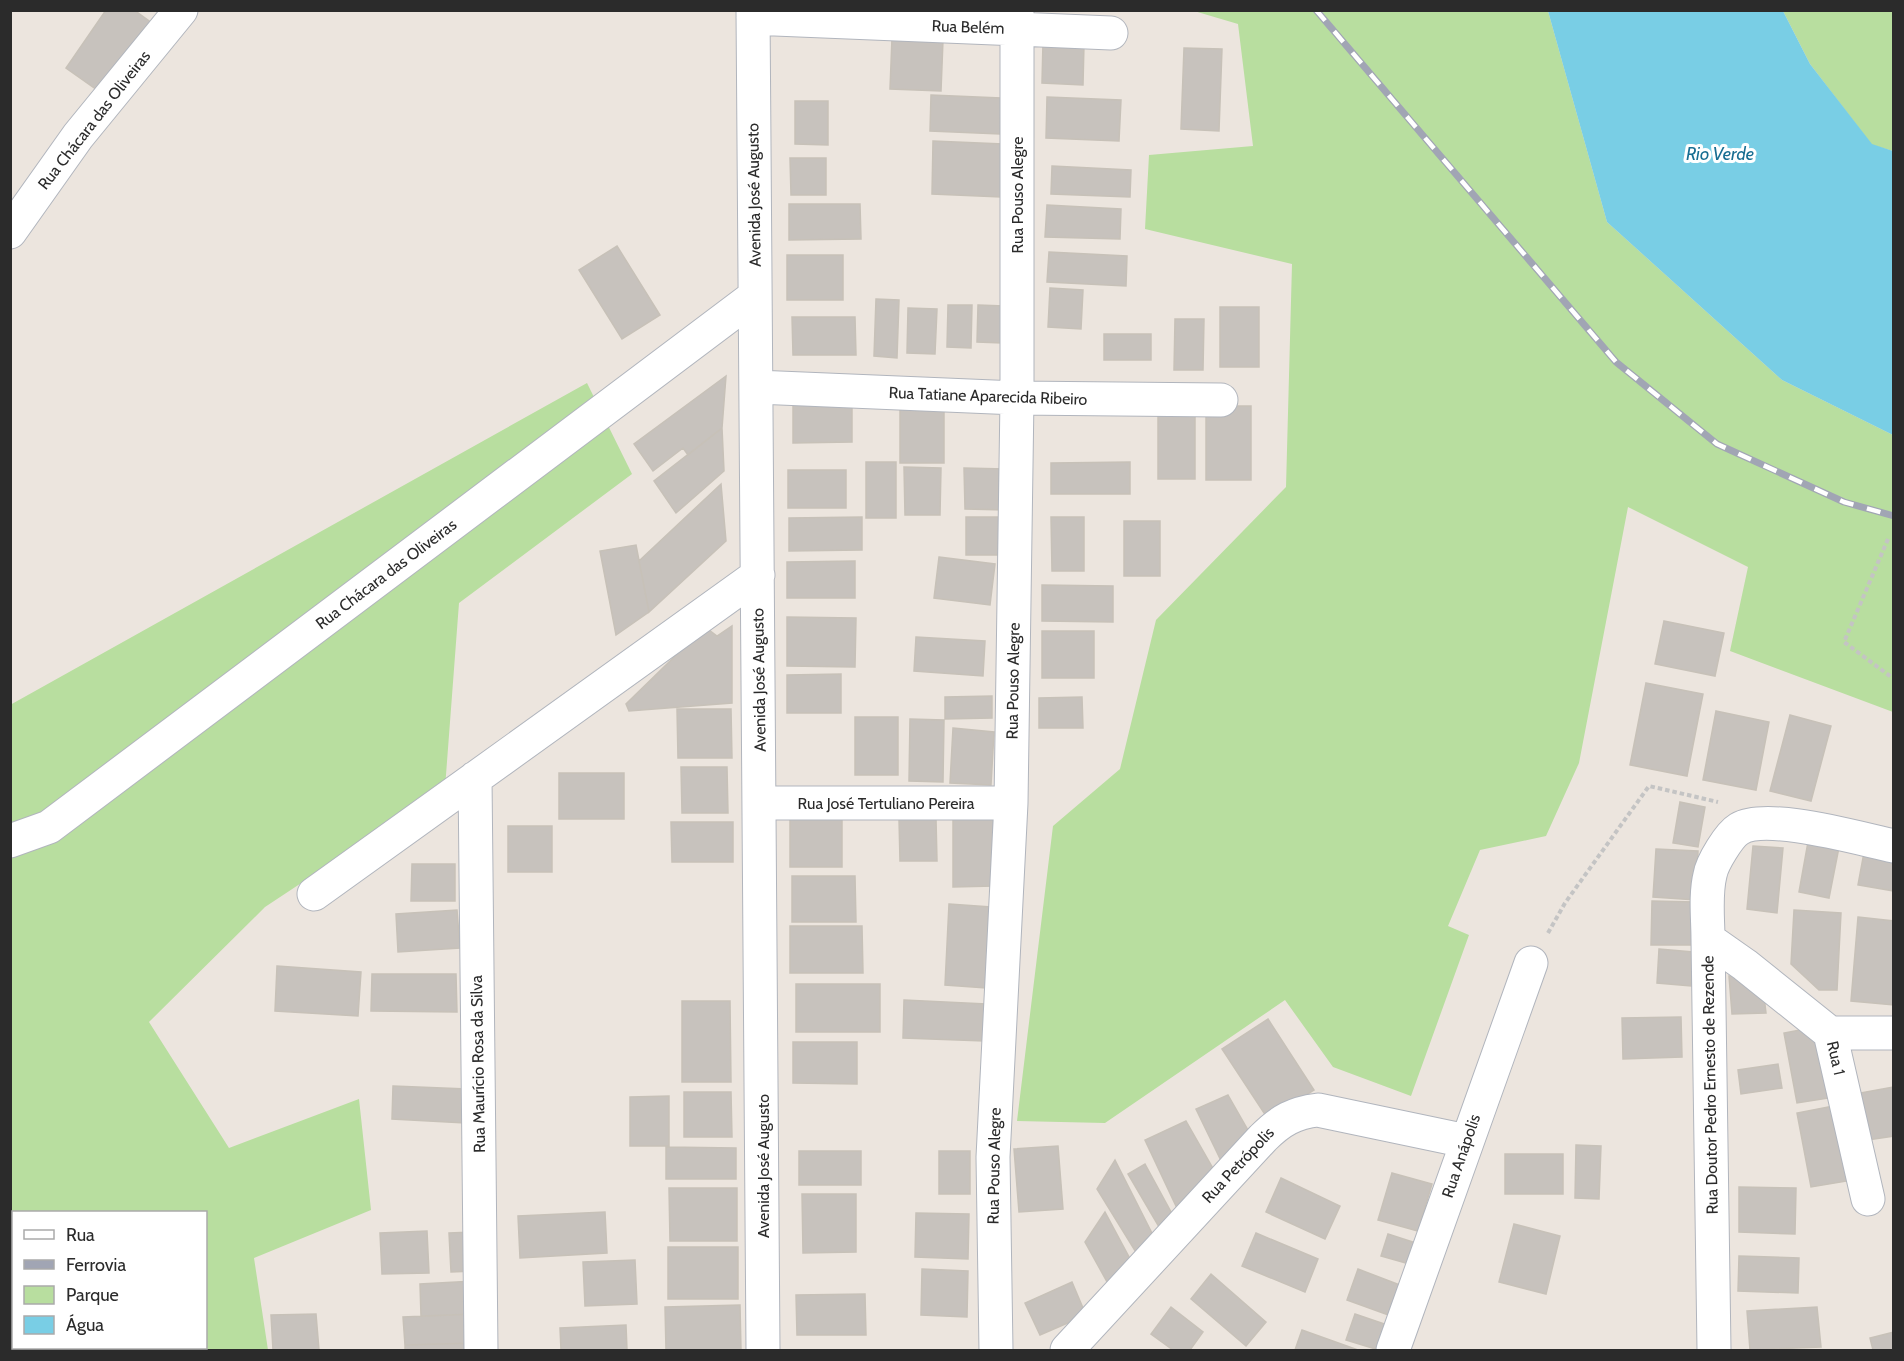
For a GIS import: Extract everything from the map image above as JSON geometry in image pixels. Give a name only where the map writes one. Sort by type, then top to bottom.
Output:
[{"type":"street","name":"Rua Chácara das Oliveiras","points":[[10,232],[78,136],[181,10]]},
{"type":"street","name":"Rua Belém","points":[[753,14],[1017,20],[1111,33]]},
{"type":"street","name":"Avenida José Augusto","points":[[753,14],[763,1350]]},
{"type":"street","name":"Rua Pouso Alegre","points":[[996,1350],[993,1157],[1011,803],[1017,398],[1017,20]]},
{"type":"street","name":"Rua Chácara das Oliveiras","points":[[10,841],[49,827],[755,297]]},
{"type":"street","name":"Rua Tatiane Aparecida Ribeiro","points":[[756,387],[1017,398],[1221,400]]},
{"type":"street","points":[[314,894],[758,575]]},
{"type":"street","name":"Rua Maurício Rosa da Silva","points":[[475,778],[482,1350]]},
{"type":"street","name":"Rua José Tertuliano Pereira","points":[[760,803],[1011,803]]},
{"type":"street","points":[[1739,829],[1758,824],[1782,823],[1893,846]]},
{"type":"street","name":"Rua Doutor Pedro Ernesto de Rezende","points":[[1714,1350],[1708,939],[1710,875],[1719,852],[1739,829]]},
{"type":"street","name":"Rua 1","points":[[1708,939],[1745,965],[1830,1034],[1868,1199]]},
{"type":"street","name":"Rua Anápolis","points":[[1393,1350],[1531,963]]},
{"type":"street","points":[[1830,1034],[1893,1033]]},
{"type":"street","name":"Rua Petrópolis","points":[[1067,1350],[1263,1137],[1278,1123],[1296,1113],[1318,1110],[1466,1141]]},
{"type":"path","points":[[1888,539],[1844,642],[1893,679]]},
{"type":"path","points":[[1531,963],[1565,903],[1649,786],[1716,800],[1739,829]]},
{"type":"green space","points":[[1194,11],[1548,11],[1607,222],[1782,380],[1893,435],[1893,712],[1730,651],[1748,567],[1628,507],[1579,763],[1546,836],[1480,850],[1448,926],[1469,935],[1411,1096],[1333,1067],[1285,1000],[1105,1123],[1017,1121],[1053,826],[1120,769],[1156,620],[1286,487],[1292,264],[1145,229],[1149,155],[1253,146],[1238,24]]},
{"type":"green space","points":[[1783,11],[1893,11],[1893,151],[1872,145],[1810,64]]},
{"type":"green space","points":[[587,383],[632,474],[459,603],[445,788],[265,907],[149,1022],[229,1148],[359,1099],[371,1210],[254,1258],[268,1350],[11,1350],[10,705]]},
{"type":"water","name":"Rio Verde","points":[[1548,11],[1783,11],[1810,64],[1872,144],[1893,151],[1893,435],[1782,380],[1607,222]]},
{"type":"building","points":[[106,10],[134,10],[156,26],[107,97],[66,68]]},
{"type":"building","points":[[892,38],[943,40],[941,91],[890,89]]},
{"type":"building","points":[[1043,42],[1084,44],[1083,85],[1042,83]]},
{"type":"building","points":[[1184,48],[1222,49],[1219,131],[1181,129]]},
{"type":"building","points":[[931,95],[1001,98],[1000,134],[930,131]]},
{"type":"building","points":[[1047,97],[1121,100],[1119,141],[1046,138]]},
{"type":"building","points":[[795,101],[828,101],[828,145],[795,144]]},
{"type":"building","points":[[933,141],[1003,144],[1001,197],[932,194]]},
{"type":"building","points":[[790,158],[826,158],[826,195],[791,195]]},
{"type":"building","points":[[1052,166],[1131,170],[1130,197],[1051,194]]},
{"type":"building","points":[[789,204],[860,204],[861,239],[789,240]]},
{"type":"building","points":[[1047,205],[1121,209],[1120,239],[1045,237]]},
{"type":"building","points":[[617,246],[660,315],[622,339],[579,270]]},
{"type":"building","points":[[1049,252],[1127,256],[1126,286],[1047,282]]},
{"type":"building","points":[[787,255],[843,255],[843,300],[787,300]]},
{"type":"building","points":[[1050,288],[1083,290],[1081,329],[1048,327]]},
{"type":"building","points":[[876,299],[899,300],[897,358],[874,356]]},
{"type":"building","points":[[948,305],[972,305],[971,348],[947,347]]},
{"type":"building","points":[[978,305],[1004,306],[1002,343],[977,342]]},
{"type":"building","points":[[1220,307],[1259,307],[1259,367],[1220,367]]},
{"type":"building","points":[[908,308],[937,309],[935,354],[907,353]]},
{"type":"building","points":[[792,317],[855,317],[856,355],[793,355]]},
{"type":"building","points":[[1175,319],[1204,319],[1203,370],[1174,370]]},
{"type":"building","points":[[1104,334],[1151,334],[1151,360],[1104,360]]},
{"type":"building","points":[[726,376],[722,428],[688,455],[683,448],[653,471],[634,444]]},
{"type":"building","points":[[793,403],[852,403],[852,442],[793,443]]},
{"type":"building","points":[[900,406],[944,406],[944,463],[900,463]]},
{"type":"building","points":[[1206,406],[1251,406],[1251,480],[1206,480]]},
{"type":"building","points":[[1158,409],[1195,410],[1195,479],[1158,479]]},
{"type":"building","points":[[722,428],[724,471],[676,513],[654,481]]},
{"type":"building","points":[[866,462],[896,462],[896,518],[866,518]]},
{"type":"building","points":[[1130,462],[1130,494],[1051,494],[1051,463]]},
{"type":"building","points":[[904,467],[941,468],[940,515],[905,515]]},
{"type":"building","points":[[964,468],[1005,469],[1005,510],[965,509]]},
{"type":"building","points":[[788,470],[846,470],[846,508],[788,508]]},
{"type":"building","points":[[721,484],[726,541],[649,612],[639,561]]},
{"type":"building","points":[[862,517],[862,550],[789,551],[789,518]]},
{"type":"building","points":[[966,517],[999,517],[1000,555],[966,555]]},
{"type":"building","points":[[1051,517],[1084,517],[1084,571],[1052,571]]},
{"type":"building","points":[[1124,521],[1160,521],[1160,576],[1124,576]]},
{"type":"building","points":[[636,545],[649,612],[616,635],[600,551]]},
{"type":"building","points":[[939,557],[995,564],[990,605],[934,598]]},
{"type":"building","points":[[855,561],[855,598],[787,598],[787,562]]},
{"type":"building","points":[[1042,585],[1113,586],[1113,622],[1042,621]]},
{"type":"building","points":[[787,617],[856,618],[855,667],[787,666]]},
{"type":"building","points":[[1664,621],[1724,633],[1715,676],[1655,664]]},
{"type":"building","points":[[732,626],[732,703],[629,711],[626,704],[705,627],[717,636]]},
{"type":"building","points":[[1042,631],[1094,631],[1094,678],[1042,678]]},
{"type":"building","points":[[916,637],[985,641],[983,676],[914,671]]},
{"type":"building","points":[[841,674],[841,713],[787,713],[787,675]]},
{"type":"building","points":[[1646,683],[1703,694],[1687,776],[1630,765]]},
{"type":"building","points":[[992,696],[992,718],[945,719],[945,697]]},
{"type":"building","points":[[1082,697],[1083,728],[1039,728],[1039,698]]},
{"type":"building","points":[[677,709],[731,709],[732,758],[678,758]]},
{"type":"building","points":[[1716,711],[1769,722],[1756,790],[1703,780]]},
{"type":"building","points":[[1790,715],[1831,726],[1811,801],[1770,791]]},
{"type":"building","points":[[855,717],[898,717],[898,775],[855,775]]},
{"type":"building","points":[[910,719],[944,720],[943,782],[909,781]]},
{"type":"building","points":[[953,728],[994,732],[991,785],[950,783]]},
{"type":"building","points":[[681,767],[727,767],[728,813],[682,813]]},
{"type":"building","points":[[559,773],[624,773],[624,819],[559,819]]},
{"type":"building","points":[[1680,802],[1705,807],[1698,847],[1673,843]]},
{"type":"building","points":[[790,818],[842,818],[842,867],[790,867]]},
{"type":"building","points":[[994,818],[994,886],[953,887],[953,819]]},
{"type":"building","points":[[899,819],[936,819],[937,861],[900,861]]},
{"type":"building","points":[[671,822],[733,822],[733,862],[672,862]]},
{"type":"building","points":[[508,826],[552,826],[552,872],[508,872]]},
{"type":"building","points":[[1810,831],[1841,837],[1829,898],[1799,892]]},
{"type":"building","points":[[1753,846],[1783,848],[1777,913],[1747,909]]},
{"type":"building","points":[[1865,847],[1894,852],[1894,891],[1858,885]]},
{"type":"building","points":[[1656,849],[1698,851],[1696,900],[1653,897]]},
{"type":"building","points":[[412,864],[455,864],[455,901],[411,901]]},
{"type":"building","points":[[792,876],[855,876],[856,922],[792,922]]},
{"type":"building","points":[[1652,901],[1695,902],[1694,945],[1651,945]]},
{"type":"building","points":[[949,904],[991,907],[986,988],[945,985]]},
{"type":"building","points":[[457,910],[460,948],[398,952],[396,914]]},
{"type":"building","points":[[1794,910],[1841,913],[1837,990],[1819,990],[1791,964]]},
{"type":"building","points":[[1858,917],[1894,921],[1894,1005],[1851,1001]]},
{"type":"building","points":[[790,926],[862,926],[863,973],[790,973]]},
{"type":"building","points":[[1659,949],[1693,952],[1691,986],[1657,983]]},
{"type":"building","points":[[277,966],[361,972],[358,1016],[275,1011]]},
{"type":"building","points":[[372,974],[456,974],[457,1012],[371,1011]]},
{"type":"building","points":[[1729,976],[1747,976],[1763,988],[1766,1013],[1732,1014]]},
{"type":"building","points":[[796,984],[880,984],[880,1032],[796,1032]]},
{"type":"building","points":[[904,1000],[986,1004],[984,1041],[903,1038]]},
{"type":"building","points":[[682,1001],[730,1001],[731,1082],[682,1082]]},
{"type":"building","points":[[1681,1017],[1682,1057],[1623,1059],[1622,1018]]},
{"type":"building","points":[[1268,1019],[1314,1090],[1268,1119],[1222,1049]]},
{"type":"building","points":[[1816,1027],[1829,1098],[1797,1103],[1784,1033]]},
{"type":"building","points":[[793,1042],[857,1042],[857,1084],[793,1083]]},
{"type":"building","points":[[1778,1064],[1782,1088],[1741,1094],[1738,1070]]},
{"type":"building","points":[[393,1086],[467,1089],[465,1123],[392,1119]]},
{"type":"building","points":[[1894,1087],[1894,1136],[1868,1140],[1860,1093]]},
{"type":"building","points":[[684,1092],[731,1092],[732,1137],[684,1137]]},
{"type":"building","points":[[1228,1095],[1253,1139],[1226,1171],[1196,1109]]},
{"type":"building","points":[[669,1096],[669,1146],[630,1146],[630,1097]]},
{"type":"building","points":[[1834,1106],[1847,1181],[1811,1187],[1797,1113]]},
{"type":"building","points":[[1186,1121],[1219,1179],[1184,1223],[1145,1140]]},
{"type":"building","points":[[1576,1145],[1601,1146],[1599,1199],[1575,1198]]},
{"type":"building","points":[[1058,1146],[1063,1209],[1019,1212],[1014,1149]]},
{"type":"building","points":[[666,1147],[736,1148],[736,1179],[666,1179]]},
{"type":"building","points":[[799,1151],[861,1151],[861,1185],[799,1185]]},
{"type":"building","points":[[939,1151],[970,1151],[970,1194],[939,1194]]},
{"type":"building","points":[[1505,1154],[1563,1154],[1563,1194],[1505,1194]]},
{"type":"building","points":[[1115,1160],[1158,1245],[1142,1262],[1097,1189]]},
{"type":"building","points":[[1145,1164],[1177,1223],[1162,1232],[1128,1174]]},
{"type":"building","points":[[1392,1173],[1432,1184],[1418,1231],[1378,1220]]},
{"type":"building","points":[[1281,1178],[1340,1206],[1325,1239],[1266,1212]]},
{"type":"building","points":[[1739,1187],[1796,1188],[1795,1234],[1739,1232]]},
{"type":"building","points":[[669,1188],[737,1188],[737,1241],[670,1241]]},
{"type":"building","points":[[802,1194],[856,1194],[856,1252],[803,1253]]},
{"type":"building","points":[[605,1212],[607,1253],[520,1258],[518,1216]]},
{"type":"building","points":[[1105,1212],[1135,1268],[1111,1289],[1085,1242]]},
{"type":"building","points":[[916,1213],[969,1214],[968,1259],[915,1257]]},
{"type":"building","points":[[1514,1224],[1560,1236],[1546,1294],[1499,1282]]},
{"type":"building","points":[[427,1231],[429,1273],[382,1274],[380,1233]]},
{"type":"building","points":[[473,1232],[475,1271],[451,1272],[449,1233]]},
{"type":"building","points":[[1256,1233],[1318,1259],[1305,1292],[1242,1266]]},
{"type":"building","points":[[1388,1234],[1419,1244],[1413,1265],[1381,1256]]},
{"type":"building","points":[[668,1247],[738,1247],[738,1299],[668,1299]]},
{"type":"building","points":[[1739,1256],[1799,1258],[1798,1293],[1738,1291]]},
{"type":"building","points":[[635,1260],[637,1304],[585,1306],[583,1262]]},
{"type":"building","points":[[922,1269],[968,1271],[967,1317],[921,1315]]},
{"type":"building","points":[[1358,1269],[1405,1287],[1394,1317],[1347,1300]]},
{"type":"building","points":[[1211,1274],[1266,1322],[1246,1346],[1191,1299]]},
{"type":"building","points":[[474,1281],[475,1314],[421,1316],[420,1284]]},
{"type":"building","points":[[1072,1282],[1086,1315],[1040,1335],[1025,1303]]},
{"type":"building","points":[[865,1294],[866,1335],[797,1335],[796,1295]]},
{"type":"building","points":[[740,1305],[741,1350],[666,1350],[665,1307]]},
{"type":"building","points":[[1171,1307],[1203,1332],[1190,1350],[1173,1350],[1151,1334]]},
{"type":"building","points":[[1817,1307],[1821,1347],[1750,1350],[1747,1311]]},
{"type":"building","points":[[316,1314],[319,1350],[273,1350],[271,1315]]},
{"type":"building","points":[[475,1314],[476,1343],[405,1345],[403,1317]]},
{"type":"building","points":[[1355,1314],[1393,1327],[1379,1350],[1346,1340]]},
{"type":"building","points":[[626,1325],[627,1350],[561,1350],[560,1328]]},
{"type":"building","points":[[1302,1330],[1358,1350],[1295,1350]]},
{"type":"building","points":[[1894,1332],[1894,1350],[1873,1350],[1870,1338]]},
{"type":"building","points":[[476,1343],[476,1350],[405,1350],[405,1345]]},
{"type":"railway","points":[[1316,10],[1616,362],[1717,444],[1844,502],[1894,516]]}]
